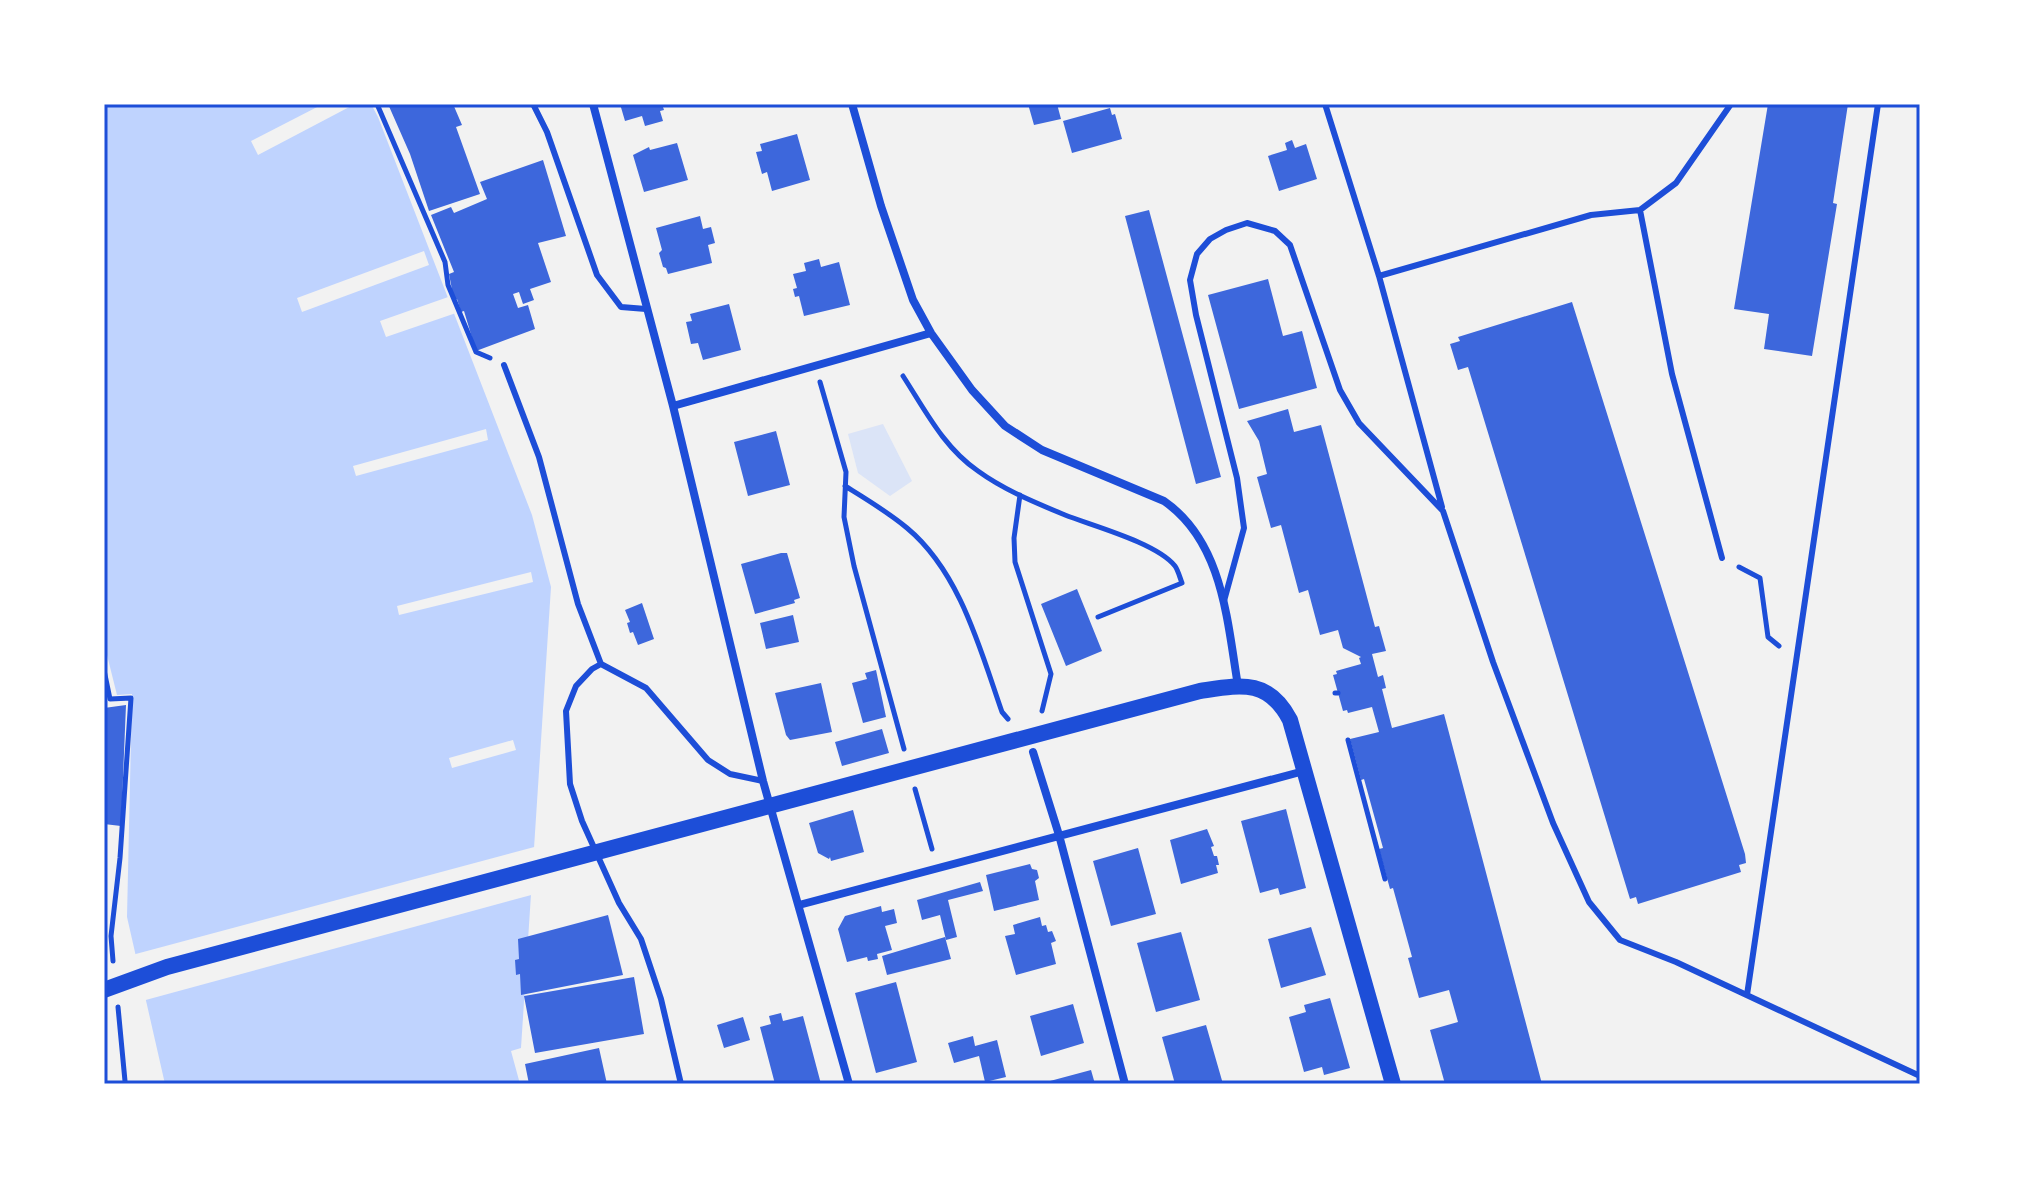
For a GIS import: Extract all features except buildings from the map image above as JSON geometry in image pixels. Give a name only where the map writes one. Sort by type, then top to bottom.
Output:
[{"type":"main road","points":[[110,993],[167,967],[1200,691],[1255,687],[1278,701],[1290,720],[1393,1084]]},
{"type":"street","points":[[593,104],[673,406],[763,781],[849,1084]]},
{"type":"street","points":[[852,104],[913,300],[931,333],[972,390],[1005,426],[1042,450],[1164,501],[1179,512],[1204,542],[1224,601],[1238,686]]},
{"type":"street","points":[[673,406],[931,333]]},
{"type":"street","points":[[1033,752],[1059,835],[1125,1084]]},
{"type":"street","points":[[799,905],[1305,771]]},
{"type":"lane","points":[[533,104],[547,132],[597,275],[621,307],[646,309]]},
{"type":"lane","points":[[1325,104],[1379,276],[1443,511],[1493,662],[1537,779],[1589,902],[1620,940],[1676,962],[1920,1076]]},
{"type":"lane","points":[[1379,276],[1591,215],[1640,210],[1676,183],[1731,104]]},
{"type":"lane","points":[[1747,995],[1878,104]]},
{"type":"lane","points":[[1640,210],[1672,374],[1722,558]]},
{"type":"lane","points":[[1224,601],[1244,528],[1237,478],[1190,280],[1197,254],[1210,239],[1226,230],[1247,223],[1275,231],[1290,245],[1340,390],[1359,423],[1443,511]]},
{"type":"lane","points":[[504,365],[539,457],[578,604],[601,664],[646,688],[708,760],[730,774],[763,781]]},
{"type":"lane","points":[[601,664],[576,686],[566,711],[570,784],[582,821],[619,903],[641,939],[661,999],[681,1084]]},
{"type":"path","points":[[377,104],[445,262],[448,285],[476,352],[504,365]]},
{"type":"path","points":[[814,366],[846,472],[844,517],[854,566],[908,763]]},
{"type":"path","points":[[903,376],[937,429],[957,453],[987,477],[1020,495],[1154,549],[1175,566],[1182,583],[1098,617]]},
{"type":"path","points":[[845,486],[907,528],[927,549],[945,575],[971,625],[1002,712],[1033,752]]},
{"type":"path","points":[[1020,495],[1014,538],[1015,562],[1051,674],[1033,752]]},
{"type":"path","points":[[1722,558],[1760,578],[1768,637],[1796,659]]},
{"type":"path","points":[[104,670],[110,699],[131,698],[120,858],[111,936],[114,966]]},
{"type":"path","points":[[1348,740],[1385,879]]},
{"type":"path","points":[[912,778],[938,867]]},
{"type":"path","points":[[110,993],[126,1084]]},
{"type":"shaded area","points":[[883,424],[912,481],[890,496],[858,473],[848,434]]},
{"type":"water","points":[[104,104],[371,104],[378,117],[532,515],[551,587],[521,1048],[511,1051],[520,1084],[165,1084],[127,917],[132,694],[117,695],[104,643]]},
{"type":"pier","points":[[323,104],[355,104],[258,155],[251,141]]},
{"type":"pier","points":[[424,251],[429,265],[302,312],[297,298]]},
{"type":"pier","points":[[451,296],[456,313],[386,337],[380,321]]},
{"type":"pier","points":[[486,429],[488,440],[356,476],[353,466]]},
{"type":"pier","points":[[531,572],[533,582],[399,615],[397,606]]},
{"type":"pier","points":[[513,740],[516,750],[452,768],[449,758]]},
{"type":"pier","points":[[538,846],[535,894],[142,1001],[132,955]]}]
